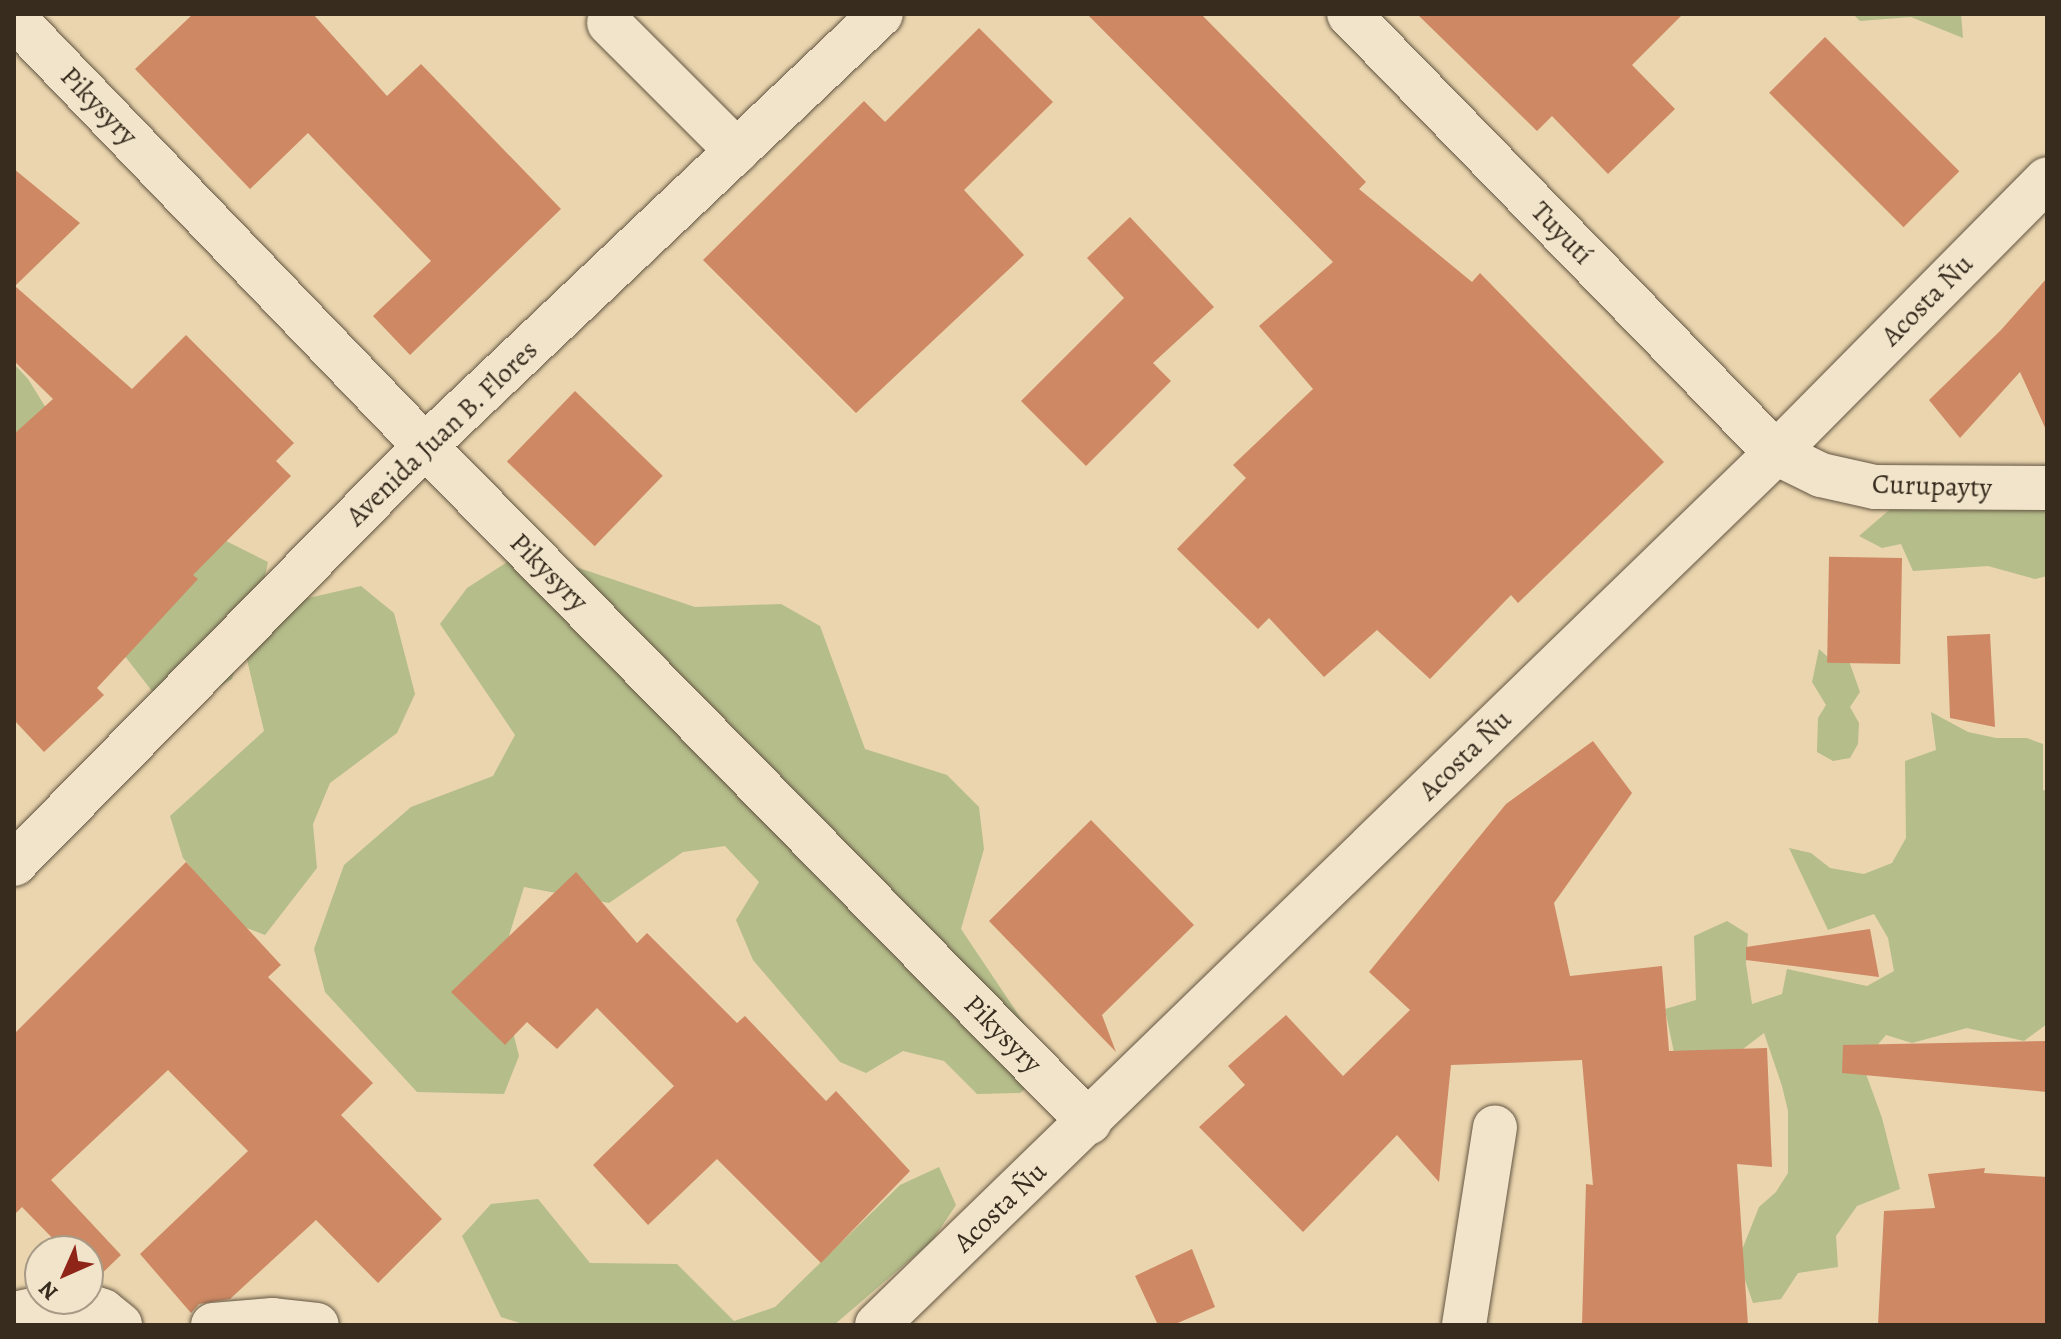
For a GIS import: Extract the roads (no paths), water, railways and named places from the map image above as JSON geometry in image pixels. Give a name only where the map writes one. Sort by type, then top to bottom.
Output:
[{"type":"street","name":"Avenida Juan B. Flores","points":[[14,864],[425,446],[881,14]]},
{"type":"street","name":"Tuyutí","points":[[1349,14],[1776,453]]},
{"type":"street","name":"Pikysyry","points":[[14,18],[425,446],[1089,1122]]},
{"type":"street","points":[[609,23],[737,151]]},
{"type":"street","name":"Acosta Ñu","points":[[877,1325],[1776,453],[2047,179]]},
{"type":"street","name":"Curupayty","points":[[1776,453],[1821,475],[1875,487],[2047,488]]},
{"type":"street","points":[[1464,1325],[1495,1127]]},
{"type":"street","points":[[14,1314],[75,1301],[103,1311],[120,1325]]},
{"type":"street","points":[[213,1325],[273,1320],[317,1325]]}]
